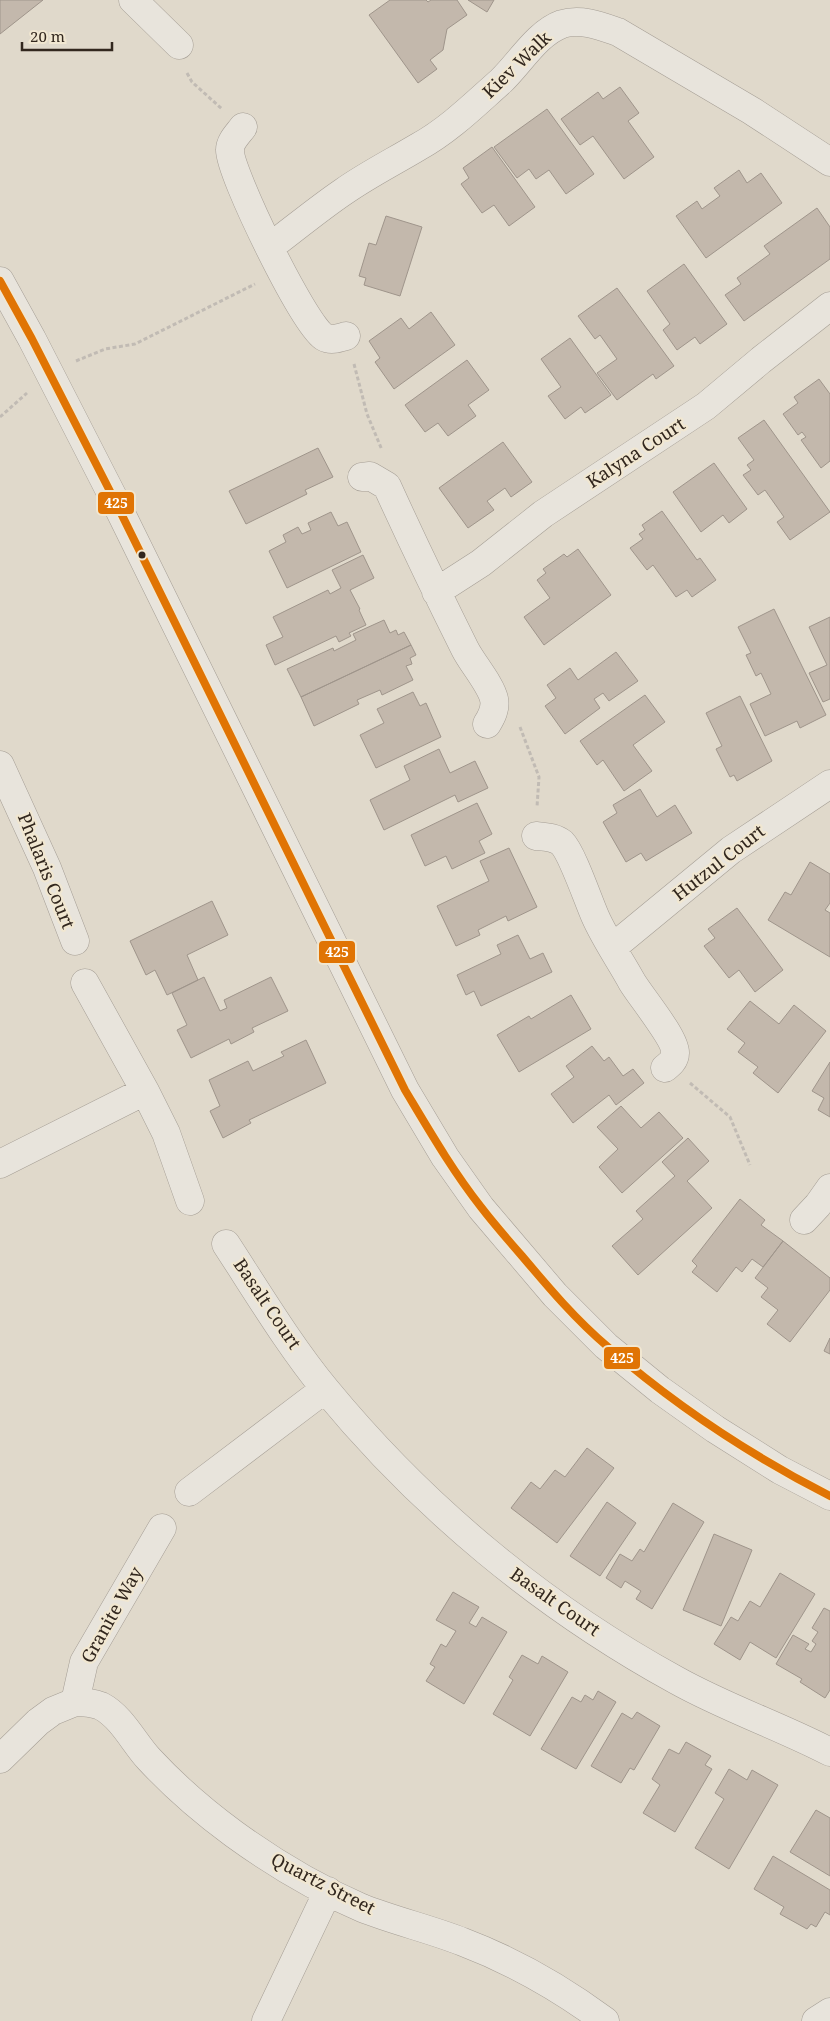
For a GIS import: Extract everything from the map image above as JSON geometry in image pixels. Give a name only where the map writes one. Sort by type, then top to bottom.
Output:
[{"type":"street","points":[[133,0],[180,55]]},
{"type":"street","name":"Kiev Walk","points":[[270,247],[342,192],[377,169],[419,147],[450,125],[510,72],[546,34],[562,24],[579,22],[596,24],[618,32],[752,111],[830,162]]},
{"type":"street","points":[[243,128],[235,136],[230,150],[238,179],[270,247],[314,328],[324,337],[334,339],[343,337]]},
{"type":"street","points":[[0,281],[114,499],[405,1090],[445,1157],[481,1208],[519,1254],[555,1295],[606,1346],[660,1390],[715,1429],[780,1470],[830,1496]]},
{"type":"street","name":"Kalyna Court","points":[[436,592],[480,563],[543,514],[706,406],[796,331],[830,306]]},
{"type":"street","points":[[370,478],[387,486],[436,592],[470,659],[494,696],[493,712],[487,724]]},
{"type":"street","name":"Phalaris Court","points":[[0,765],[8,803],[47,868],[74,942]]},
{"type":"street","name":"Hutzul Court","points":[[612,948],[732,850],[830,784]]},
{"type":"street","points":[[540,836],[552,838],[562,843],[596,918],[612,948],[672,1042],[676,1052],[673,1061],[667,1066]]},
{"type":"street","points":[[85,983],[166,1133],[190,1201]]},
{"type":"street","points":[[0,1164],[145,1091]]},
{"type":"street","points":[[804,1220],[830,1190]]},
{"type":"street","name":"Basalt Court","points":[[226,1244],[256,1291],[326,1389],[404,1476],[444,1515],[492,1556],[614,1643],[677,1680],[724,1705],[830,1752]]},
{"type":"street","points":[[189,1492],[326,1389]]},
{"type":"street","name":"Granite Way","points":[[75,1702],[84,1662],[162,1528]]},
{"type":"street","points":[[0,1759],[38,1722],[53,1711],[75,1702]]},
{"type":"street","name":"Quartz Street","points":[[75,1702],[86,1702],[101,1706],[114,1717],[148,1759],[178,1787],[234,1834],[298,1875],[361,1907],[464,1942],[490,1954],[560,1990],[605,2021]]},
{"type":"street","points":[[266,2021],[328,1891]]},
{"type":"street","points":[[816,2021],[830,2012]]},
{"type":"path","points":[[180,55],[192,82],[243,128]]},
{"type":"path","points":[[0,418],[49,372],[105,349],[135,344],[282,271]]},
{"type":"path","points":[[343,337],[352,356],[367,414],[384,455],[370,478]]},
{"type":"path","points":[[494,696],[510,702],[538,776],[537,807],[540,836]]},
{"type":"path","points":[[667,1066],[730,1118],[750,1165]]},
{"type":"building","points":[[0,0],[43,0],[0,34]]},
{"type":"building","points":[[390,0],[426,0],[428,2],[431,0],[457,0],[467,15],[447,29],[443,50],[430,60],[437,69],[418,83],[369,15]]},
{"type":"building","points":[[468,0],[494,0],[487,12]]},
{"type":"building","points":[[620,87],[639,113],[628,121],[654,157],[624,179],[593,136],[580,145],[561,119],[598,92],[603,99]]},
{"type":"building","points":[[547,109],[594,174],[566,194],[549,170],[536,179],[529,169],[517,178],[494,147]]},
{"type":"building","points":[[492,147],[535,207],[509,226],[494,205],[482,213],[461,184],[469,178],[463,168]]},
{"type":"building","points":[[739,170],[747,183],[761,173],[782,203],[706,258],[676,216],[697,201],[702,209],[720,196],[714,188]]},
{"type":"building","points":[[817,208],[830,227],[830,259],[744,321],[725,295],[741,284],[737,278],[770,254],[764,246]]},
{"type":"building","points":[[386,216],[422,227],[400,296],[364,285],[366,278],[359,276],[369,243],[376,245]]},
{"type":"building","points":[[684,264],[727,324],[700,344],[695,337],[677,350],[663,330],[670,324],[647,291]]},
{"type":"building","points":[[617,288],[674,366],[656,379],[653,374],[617,400],[597,373],[617,359],[600,335],[595,339],[578,316]]},
{"type":"building","points":[[431,312],[455,345],[394,389],[375,362],[380,358],[369,341],[401,318],[409,329]]},
{"type":"building","points":[[570,338],[611,395],[585,413],[581,407],[565,419],[548,396],[561,387],[541,359]]},
{"type":"building","points":[[467,360],[489,390],[468,405],[476,416],[448,436],[438,423],[425,432],[405,405]]},
{"type":"building","points":[[819,379],[830,394],[830,461],[821,468],[801,440],[806,437],[802,432],[798,435],[783,414],[798,403],[794,397]]},
{"type":"building","points":[[764,420],[830,512],[790,540],[777,522],[784,517],[765,490],[758,495],[743,475],[751,470],[747,465],[754,460],[738,438]]},
{"type":"building","points":[[503,442],[532,482],[511,497],[505,488],[487,501],[494,510],[468,528],[439,488]]},
{"type":"building","points":[[318,448],[333,477],[305,490],[307,494],[246,524],[229,491]]},
{"type":"building","points":[[714,463],[747,509],[729,523],[723,515],[701,532],[673,492]]},
{"type":"building","points":[[662,511],[697,560],[700,558],[716,580],[692,597],[687,590],[676,597],[653,565],[647,570],[630,548],[643,539],[639,534],[645,530],[642,525]]},
{"type":"building","points":[[331,512],[338,526],[347,522],[361,552],[287,588],[269,551],[286,542],[283,535],[298,527],[302,534],[311,530],[308,523]]},
{"type":"building","points":[[578,549],[611,595],[544,645],[524,617],[550,598],[537,580],[546,573],[543,569],[564,554],[567,557]]},
{"type":"building","points":[[363,555],[374,578],[350,590],[366,625],[349,633],[351,636],[339,642],[336,636],[275,665],[266,645],[283,637],[273,617],[328,590],[330,594],[341,588],[332,570]]},
{"type":"building","points":[[774,609],[826,715],[800,728],[797,721],[765,736],[750,704],[771,694],[761,673],[756,676],[746,655],[751,653],[738,627]]},
{"type":"building","points":[[830,617],[830,699],[823,702],[809,673],[827,665],[809,627]]},
{"type":"building","points":[[384,620],[390,633],[396,630],[398,635],[404,632],[411,645],[301,697],[287,669],[333,648],[334,651],[356,640],[353,634]]},
{"type":"building","points":[[411,645],[416,655],[410,658],[412,664],[406,666],[413,680],[382,695],[380,690],[357,700],[359,704],[314,726],[301,697]]},
{"type":"building","points":[[616,652],[638,681],[609,701],[603,693],[594,699],[600,708],[565,734],[545,706],[556,698],[547,685],[570,668],[578,680]]},
{"type":"building","points":[[413,692],[420,706],[426,703],[441,737],[376,768],[360,735],[384,723],[377,709]]},
{"type":"building","points":[[645,695],[665,722],[633,745],[652,771],[624,791],[603,760],[597,765],[580,741]]},
{"type":"building","points":[[740,696],[772,761],[737,781],[734,775],[730,777],[716,749],[722,746],[706,713]]},
{"type":"building","points":[[439,749],[450,773],[475,761],[488,788],[458,802],[455,795],[384,830],[370,800],[410,780],[404,766]]},
{"type":"building","points":[[640,789],[657,817],[675,805],[692,833],[646,861],[641,853],[626,862],[603,822],[617,813],[613,805]]},
{"type":"building","points":[[477,803],[492,834],[479,841],[485,853],[452,869],[446,856],[425,866],[411,835]]},
{"type":"building","points":[[509,848],[537,907],[508,921],[506,916],[478,930],[480,935],[456,946],[437,906],[489,881],[480,861]]},
{"type":"building","points":[[810,862],[830,874],[830,903],[825,910],[830,913],[830,957],[768,920],[785,892],[791,895]]},
{"type":"building","points":[[212,901],[228,935],[187,955],[198,980],[167,995],[155,970],[146,975],[130,941]]},
{"type":"building","points":[[737,908],[783,970],[755,992],[739,970],[729,978],[704,946],[715,938],[708,929]]},
{"type":"building","points":[[518,935],[530,959],[543,953],[552,972],[481,1006],[474,991],[466,995],[457,975],[501,954],[497,945]]},
{"type":"building","points":[[204,977],[220,1011],[227,1008],[224,1000],[271,977],[288,1011],[252,1028],[254,1032],[231,1044],[229,1039],[191,1058],[177,1030],[187,1025],[172,993]]},
{"type":"building","points":[[571,995],[591,1029],[519,1072],[497,1035],[529,1016],[531,1019]]},
{"type":"building","points":[[750,1001],[779,1024],[794,1005],[826,1031],[778,1093],[753,1073],[758,1067],[738,1052],[745,1043],[727,1029]]},
{"type":"building","points":[[306,1040],[326,1083],[249,1120],[251,1123],[223,1138],[210,1111],[220,1106],[209,1080],[248,1061],[253,1071],[284,1056],[281,1052]]},
{"type":"building","points":[[592,1046],[604,1061],[609,1057],[623,1076],[633,1069],[644,1083],[616,1105],[609,1095],[573,1123],[551,1094],[574,1077],[566,1066]]},
{"type":"building","points":[[830,1062],[830,1117],[818,1110],[824,1098],[812,1091]]},
{"type":"building","points":[[621,1106],[641,1128],[659,1112],[683,1138],[622,1193],[599,1167],[618,1149],[597,1127]]},
{"type":"building","points":[[688,1138],[709,1161],[687,1181],[712,1208],[638,1275],[612,1246],[643,1219],[636,1211],[675,1176],[662,1162]]},
{"type":"building","points":[[740,1199],[765,1220],[761,1225],[783,1241],[763,1267],[752,1259],[742,1272],[736,1267],[717,1292],[692,1272],[697,1266],[692,1261]]},
{"type":"building","points":[[783,1241],[830,1278],[830,1290],[790,1342],[767,1324],[778,1310],[761,1297],[768,1288],[755,1278]]},
{"type":"building","points":[[830,1338],[830,1354],[824,1351]]},
{"type":"building","points":[[587,1448],[614,1468],[557,1543],[511,1508],[531,1482],[540,1489],[555,1470],[565,1477]]},
{"type":"building","points":[[607,1502],[636,1523],[600,1576],[570,1556]]},
{"type":"building","points":[[673,1503],[704,1522],[652,1609],[636,1599],[641,1591],[625,1581],[621,1588],[606,1578],[620,1554],[632,1561],[640,1549],[644,1552]]},
{"type":"building","points":[[714,1534],[752,1550],[721,1626],[683,1610]]},
{"type":"building","points":[[780,1573],[815,1594],[776,1658],[750,1642],[740,1660],[714,1644],[731,1617],[738,1621],[750,1601],[760,1607]]},
{"type":"building","points":[[453,1592],[479,1607],[469,1623],[476,1627],[482,1617],[507,1632],[464,1704],[426,1681],[435,1667],[430,1664],[441,1644],[446,1647],[456,1631],[436,1620]]},
{"type":"building","points":[[824,1608],[830,1611],[830,1690],[825,1698],[800,1682],[802,1679],[776,1664],[793,1635],[809,1644],[805,1649],[811,1652],[816,1644],[812,1641],[818,1632],[812,1628]]},
{"type":"building","points":[[522,1655],[538,1664],[542,1656],[568,1672],[530,1736],[493,1714],[513,1680],[509,1677]]},
{"type":"building","points":[[598,1691],[616,1702],[576,1769],[541,1749],[572,1697],[581,1702],[585,1695],[593,1700]]},
{"type":"building","points":[[637,1712],[660,1726],[634,1770],[630,1768],[621,1783],[591,1766],[622,1713],[632,1719]]},
{"type":"building","points":[[686,1742],[711,1756],[705,1765],[712,1769],[675,1832],[643,1813],[660,1785],[652,1779],[669,1749],[679,1754]]},
{"type":"building","points":[[729,1769],[747,1780],[752,1770],[778,1785],[729,1869],[695,1848],[724,1799],[715,1793]]},
{"type":"building","points":[[816,1810],[830,1818],[830,1876],[790,1852]]},
{"type":"building","points":[[773,1856],[830,1890],[830,1915],[825,1912],[816,1927],[811,1924],[807,1929],[780,1914],[784,1907],[754,1889]]},
{"type":"transit line","name":"425","points":[[0,281],[114,499],[405,1090],[460,1179],[491,1220],[553,1292],[608,1347],[660,1389],[714,1428],[771,1464],[830,1496]]}]
